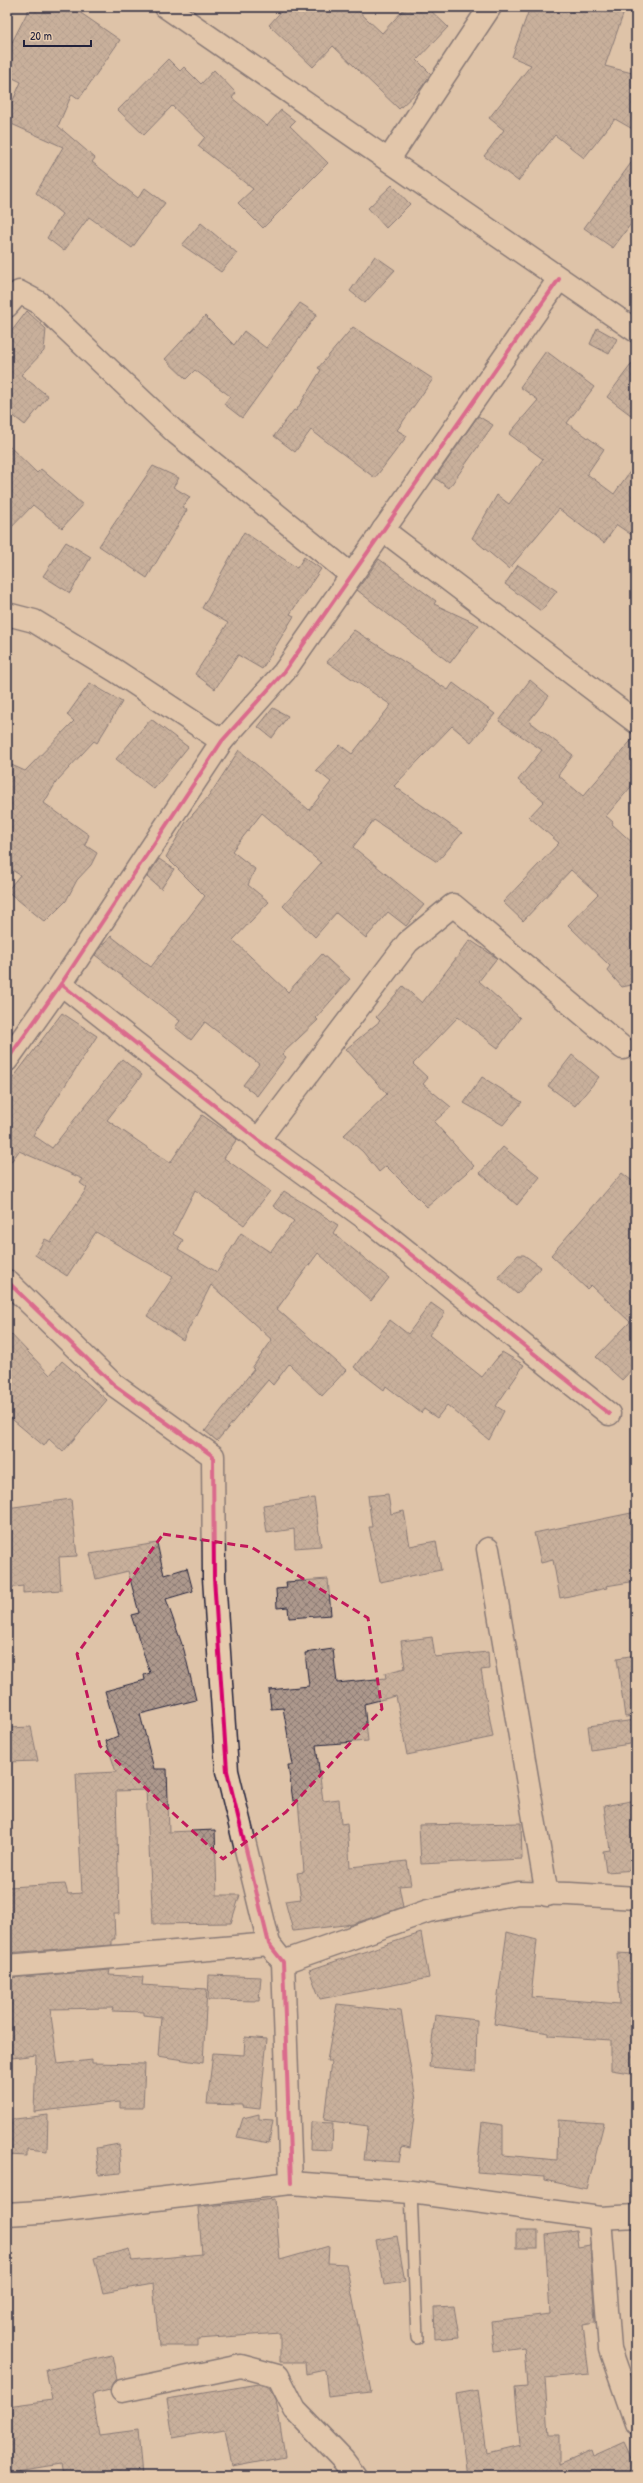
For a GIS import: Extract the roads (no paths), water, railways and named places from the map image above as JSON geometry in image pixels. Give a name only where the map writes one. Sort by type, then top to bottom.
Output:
[{"type":"street","points":[[166,7],[389,159],[559,280],[636,331]]},
{"type":"street","points":[[389,159],[490,7]]},
{"type":"street","points":[[7,1060],[61,984],[222,741],[284,672],[350,574],[383,530],[559,280]]},
{"type":"street","points":[[7,306],[19,292],[38,302],[176,432],[350,574]]},
{"type":"street","points":[[383,530],[636,722]]},
{"type":"street","points":[[7,614],[34,621],[116,671],[222,741]]},
{"type":"street","points":[[258,1140],[408,942],[453,905],[623,1048]]},
{"type":"street","points":[[61,984],[258,1140],[373,1224],[609,1414]]},
{"type":"street","points":[[7,1281],[114,1385],[213,1456],[214,1578],[228,1771],[269,1944],[283,1962],[291,2183]]},
{"type":"street","points":[[488,1550],[548,1895]]},
{"type":"street","points":[[283,1962],[428,1911],[518,1893],[548,1895],[570,1894],[636,1898]]},
{"type":"street","points":[[7,1966],[269,1944]]},
{"type":"street","points":[[7,2214],[56,2211],[291,2183],[410,2192],[600,2218],[636,2216]]},
{"type":"street","points":[[600,2218],[610,2349],[636,2423]]},
{"type":"street","points":[[122,2391],[241,2366],[278,2376],[294,2410],[343,2460],[355,2476]]},
{"type":"lane","points":[[410,2192],[417,2338]]}]
